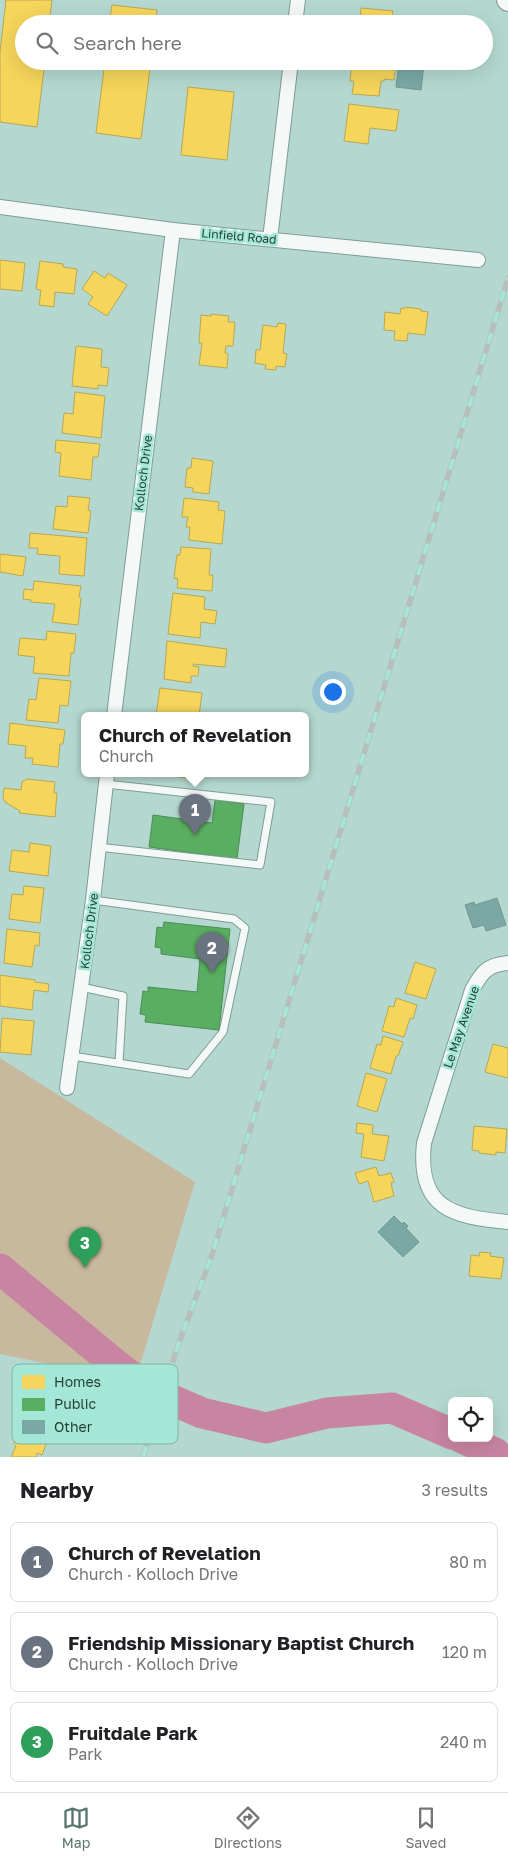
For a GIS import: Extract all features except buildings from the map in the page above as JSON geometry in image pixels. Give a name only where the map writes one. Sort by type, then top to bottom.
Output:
[{"type":"street","points":[[297,15],[298,0]]},
{"type":"street","points":[[270,238],[290,70]]},
{"type":"street","name":"Linfield Road","points":[[0,207],[173,230],[270,238],[478,260]]},
{"type":"street","name":"Kolloch Drive","points":[[114,712],[173,230]]},
{"type":"street","name":"Kolloch Drive","points":[[67,1088],[93,900],[106,779]]},
{"type":"street","name":"Le May Avenue","points":[[508,964],[495,964],[481,974],[472,990],[424,1143],[422,1163],[426,1184],[435,1200],[451,1210],[477,1219],[508,1222]]},
{"type":"lane","points":[[98,847],[260,865],[271,802],[106,779]]},
{"type":"lane","points":[[72,1056],[189,1074],[223,1032],[245,928],[234,919],[93,900]]},
{"type":"lane","points":[[81,986],[123,996],[119,1063]]},
{"type":"shaded area","points":[[0,1058],[195,1182],[140,1364],[48,1364],[0,1354]]},
{"type":"waterway","points":[[0,1269],[115,1364]]},
{"type":"waterway","points":[[178,1403],[202,1413],[266,1428],[327,1413],[392,1408],[448,1432]]},
{"type":"waterway","points":[[471,1442],[495,1453],[499,1457]]},
{"type":"railway","points":[[172,1364],[212,1255],[508,278]]},
{"type":"railway","points":[[143,1457],[147,1444]]},
{"type":"place","name":"Church of Revelation","points":[[195,835]]},
{"type":"place","name":"Friendship Missionary Baptist Church","points":[[212,973]]},
{"type":"place","name":"Fruitdale Park","points":[[85,1268]]}]
